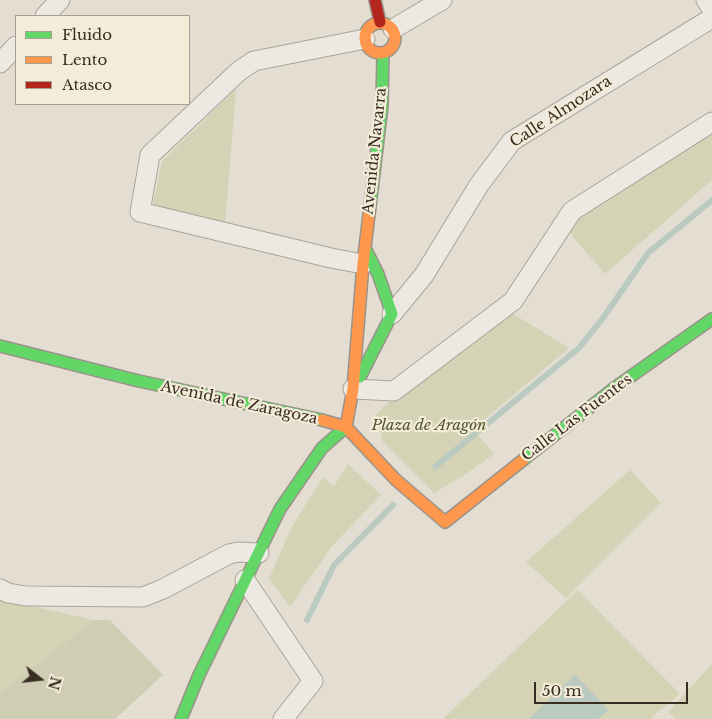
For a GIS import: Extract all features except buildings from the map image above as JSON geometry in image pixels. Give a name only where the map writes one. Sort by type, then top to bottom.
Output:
[{"type":"street","points":[[46,15],[60,0]]},
{"type":"street","name":"Avenida Navarra","points":[[346,427],[367,322],[365,256],[382,106],[384,53],[392,48],[396,38],[387,26],[375,0]]},
{"type":"street","points":[[384,53],[369,48],[365,39],[371,26],[387,26],[442,0]]},
{"type":"street","points":[[706,0],[712,9]]},
{"type":"street","name":"Calle Almozara","points":[[390,319],[424,275],[479,185],[512,141],[712,18]]},
{"type":"street","points":[[365,39],[254,61],[239,71],[150,155],[140,212],[331,258],[365,256],[380,280],[390,319],[367,322]]},
{"type":"street","points":[[0,63],[15,47]]},
{"type":"street","points":[[353,389],[394,391],[513,302],[572,211],[712,122]]},
{"type":"street","name":"Avenida Navarra","points":[[353,389],[390,319]]},
{"type":"street","name":"Calle Las Fuentes","points":[[346,427],[396,480],[445,522],[613,390],[712,319]]},
{"type":"street","name":"Avenida de Zaragoza","points":[[0,346],[139,381],[306,416],[346,427]]},
{"type":"street","points":[[180,719],[199,675],[277,514],[322,448],[346,427]]},
{"type":"street","points":[[0,589],[8,593],[26,596],[143,597],[163,589],[229,554],[238,552],[259,553]]},
{"type":"street","points":[[245,580],[313,681],[283,719]]},
{"type":"green space","points":[[236,89],[225,226],[152,210],[162,161]]},
{"type":"green space","points":[[712,128],[712,180],[605,274],[567,230],[577,215]]},
{"type":"green space","name":"Plaza de Aragón","points":[[510,312],[569,348],[473,429],[494,454],[466,474],[434,493],[383,442],[376,414],[396,396]]},
{"type":"green space","points":[[348,464],[381,495],[332,546],[290,607],[269,579],[291,528],[323,477],[334,486]]},
{"type":"green space","points":[[630,470],[661,503],[566,598],[526,562]]},
{"type":"green space","points":[[578,590],[680,694],[650,719],[443,719]]},
{"type":"green space","points":[[0,599],[94,620],[0,695]]},
{"type":"green space","points":[[94,620],[110,620],[163,675],[115,719],[0,719],[0,694]]},
{"type":"green space","points":[[712,664],[712,719],[676,719],[668,712]]},
{"type":"shaded area","points":[[575,675],[609,710],[598,719],[529,719]]},
{"type":"waterway","points":[[436,466],[579,348],[603,318],[648,253],[712,200]]},
{"type":"waterway","points":[[307,620],[334,565],[393,505]]},
{"type":"traffic: fast","points":[[370,206],[382,106],[383,53]]},
{"type":"traffic: fast","points":[[360,377],[392,314],[378,274],[366,250]]},
{"type":"traffic: fast","points":[[523,460],[613,389],[712,319]]},
{"type":"traffic: fast","points":[[0,346],[139,381],[322,420]]},
{"type":"traffic: fast","points":[[181,719],[199,675],[280,509],[322,448],[346,427]]},
{"type":"traffic: slow","points":[[380,23],[391,27],[395,38],[391,49],[380,53],[369,49],[365,38],[369,27],[380,23]]},
{"type":"traffic: slow","points":[[346,427],[353,389],[363,264],[370,206]]},
{"type":"traffic: slow","points":[[322,420],[346,427],[396,480],[445,522],[523,460]]},
{"type":"traffic: jam","points":[[375,0],[380,22]]}]
